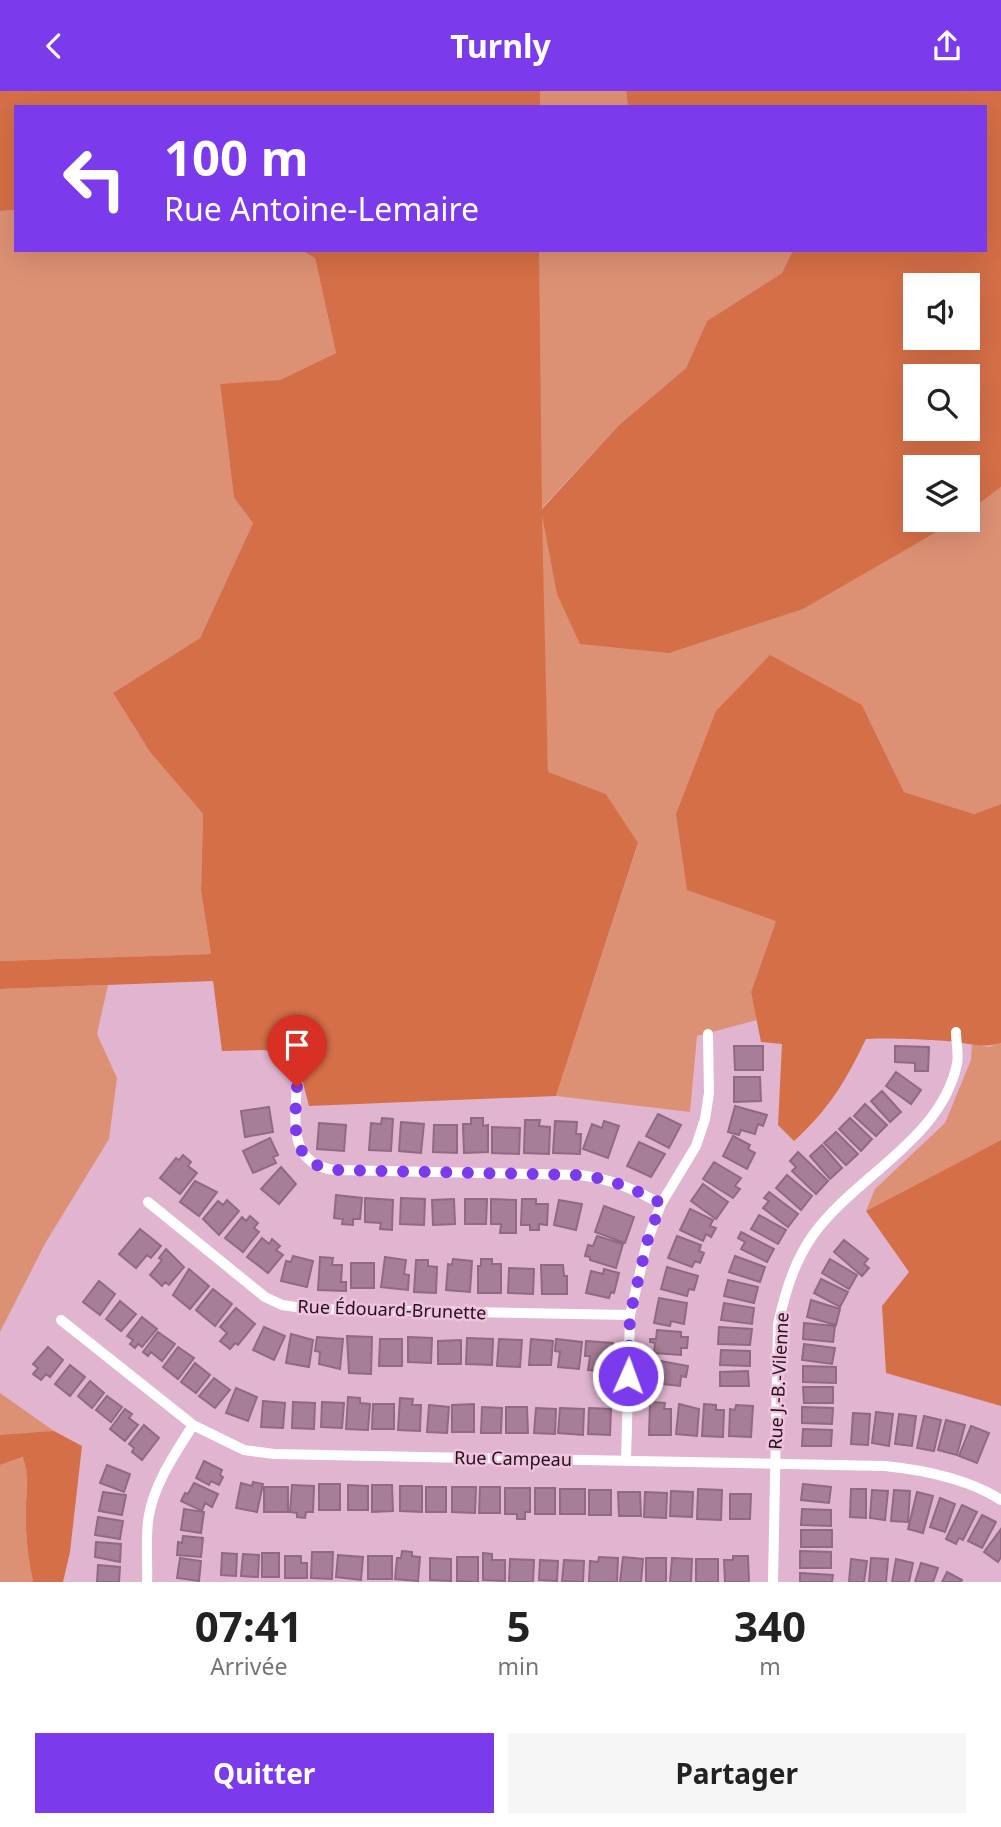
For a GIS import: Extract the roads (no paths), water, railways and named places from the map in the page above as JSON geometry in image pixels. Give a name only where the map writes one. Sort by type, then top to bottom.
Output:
[{"type":"street","name":"Rue J.-B.-Vilenne","points":[[773,1582],[778,1324],[786,1291],[797,1261],[813,1235],[833,1211],[928,1121],[940,1103],[957,1063],[956,1032]]},
{"type":"street","points":[[626,1460],[630,1315],[647,1242],[661,1203],[696,1146],[705,1119],[709,1093],[708,1034]]},
{"type":"street","points":[[296,1056],[295,1131],[298,1144],[305,1155],[319,1166],[335,1170],[580,1175],[604,1178],[631,1187],[661,1203]]},
{"type":"street","name":"Rue Édouard-Brunette","points":[[148,1202],[265,1297],[282,1305],[310,1309],[630,1315]]},
{"type":"street","name":"Rue Campeau","points":[[61,1320],[192,1425],[244,1450],[274,1454],[884,1466],[919,1470],[957,1480],[1001,1500]]},
{"type":"street","points":[[147,1582],[151,1508],[168,1464],[192,1425]]}]
